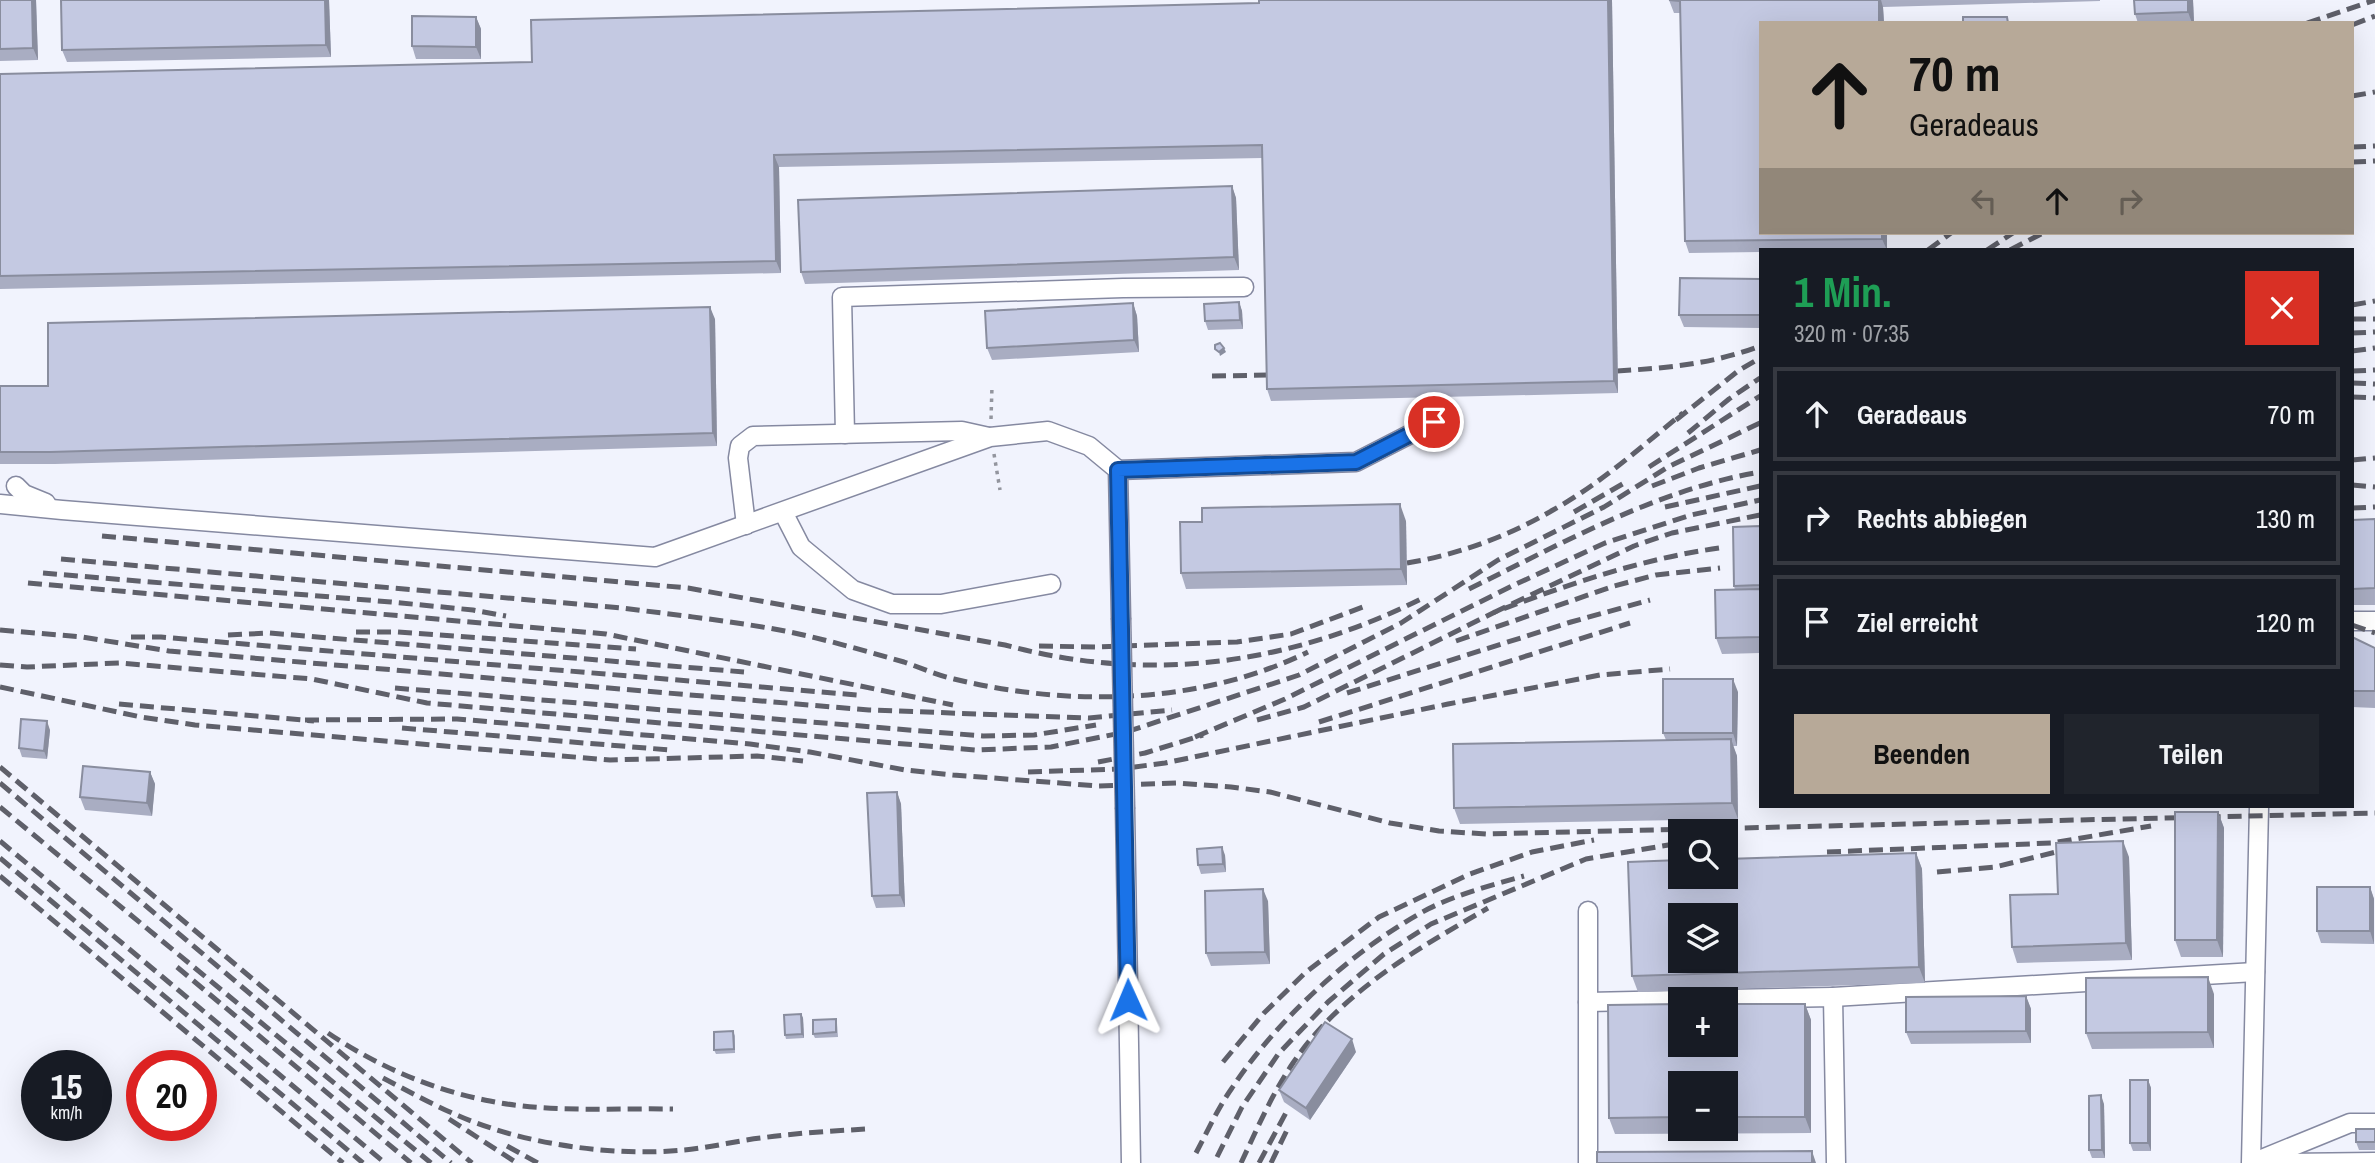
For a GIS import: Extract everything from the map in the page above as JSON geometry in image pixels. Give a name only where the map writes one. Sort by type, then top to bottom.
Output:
[{"type":"lane","points":[[845,434],[842,297],[1123,288],[1244,288]]},
{"type":"lane","points":[[0,503],[655,557],[990,437],[1048,431],[1089,446],[1118,470],[1356,462],[1434,422]]},
{"type":"lane","points":[[746,525],[738,458],[740,446],[753,436],[962,431],[990,437]]},
{"type":"lane","points":[[1118,470],[1132,1163]]},
{"type":"lane","points":[[16,486],[24,494],[62,510]]},
{"type":"lane","points":[[783,512],[801,547],[853,590],[891,604],[941,604],[1051,584]]},
{"type":"lane","points":[[2354,621],[2375,621]]},
{"type":"lane","points":[[2259,808],[2251,1163],[2350,1123],[2375,1123]]},
{"type":"lane","points":[[1588,911],[1588,1163]]},
{"type":"lane","points":[[1738,999],[1833,997],[2255,972]]},
{"type":"lane","points":[[1833,997],[1836,1163]]},
{"type":"lane","points":[[1588,1002],[1668,1000]]},
{"type":"lane","points":[[2279,1163],[2375,1162]]},
{"type":"building","points":[[0,0],[32,0],[33,48],[0,49]]},
{"type":"building","points":[[61,0],[325,0],[326,45],[62,50]]},
{"type":"building","points":[[1259,0],[1608,0],[1614,381],[1267,389],[1262,145],[774,155],[776,261],[0,276],[0,74],[532,62],[531,20],[1259,3]]},
{"type":"building","points":[[1669,0],[1879,0],[1879,21],[1759,21],[1759,235],[1882,235],[1882,239],[1685,241],[1680,1]]},
{"type":"building","points":[[2134,0],[2188,0],[2188,12],[2135,14]]},
{"type":"building","points":[[412,16],[476,17],[476,47],[412,46]]},
{"type":"building","points":[[1963,17],[2007,17],[2008,21],[1963,21]]},
{"type":"building","points":[[1232,186],[1234,257],[801,272],[798,200]]},
{"type":"building","points":[[1680,278],[1759,279],[1759,315],[1679,315]]},
{"type":"building","points":[[1239,302],[1240,320],[1205,321],[1204,304]]},
{"type":"building","points":[[1133,303],[1134,340],[987,348],[985,311]]},
{"type":"building","points":[[710,307],[713,433],[0,452],[0,386],[48,386],[48,323]]},
{"type":"building","points":[[1220,343],[1224,348],[1219,352],[1215,345]]},
{"type":"building","points":[[1400,504],[1401,569],[1181,573],[1180,522],[1202,522],[1202,508]]},
{"type":"building","points":[[2375,519],[2375,588],[2354,589],[2354,520]]},
{"type":"building","points":[[1759,526],[1759,585],[1734,586],[1733,527]]},
{"type":"building","points":[[1759,589],[1759,637],[1716,638],[1715,590]]},
{"type":"building","points":[[2354,638],[2375,648],[2375,691],[2354,691]]},
{"type":"building","points":[[1663,679],[1733,679],[1733,733],[1663,733]]},
{"type":"building","points":[[21,719],[47,721],[44,751],[19,748]]},
{"type":"building","points":[[1731,739],[1732,803],[1454,808],[1453,744]]},
{"type":"building","points":[[83,766],[150,772],[147,803],[80,797]]},
{"type":"building","points":[[897,792],[900,895],[872,896],[867,793]]},
{"type":"building","points":[[2175,812],[2218,812],[2217,940],[2175,940]]},
{"type":"building","points":[[2123,841],[2126,943],[2012,947],[2010,895],[2058,894],[2056,843]]},
{"type":"building","points":[[1222,847],[1223,864],[1198,865],[1197,849]]},
{"type":"building","points":[[1916,853],[1919,967],[1738,973],[1738,903],[1668,903],[1668,973],[1728,973],[1632,976],[1628,862],[1668,860],[1668,889],[1738,889],[1738,859]]},
{"type":"building","points":[[2317,887],[2370,887],[2370,931],[2317,931]]},
{"type":"building","points":[[1263,889],[1265,952],[1206,953],[1205,891]]},
{"type":"building","points":[[2208,977],[2208,1032],[2086,1033],[2086,978]]},
{"type":"building","points":[[2026,996],[2026,1031],[1906,1032],[1906,997]]},
{"type":"building","points":[[1668,1004],[1668,1057],[1738,1057],[1738,1004],[1805,1004],[1805,1117],[1738,1117],[1738,1071],[1668,1071],[1668,1117],[1609,1118],[1608,1005]]},
{"type":"building","points":[[801,1014],[802,1034],[785,1035],[784,1015]]},
{"type":"building","points":[[836,1019],[836,1032],[813,1034],[813,1020]]},
{"type":"building","points":[[1325,1022],[1352,1039],[1306,1108],[1279,1090]]},
{"type":"building","points":[[733,1031],[734,1049],[714,1050],[714,1032]]},
{"type":"building","points":[[2130,1080],[2148,1080],[2148,1143],[2130,1143]]},
{"type":"building","points":[[2101,1095],[2102,1150],[2089,1150],[2089,1096]]},
{"type":"building","points":[[2356,1129],[2375,1129],[2375,1142],[2356,1142]]},
{"type":"building","points":[[1812,1151],[1812,1163],[1597,1163],[1597,1152]]},
{"type":"railway","points":[[2313,21],[2375,0]]},
{"type":"railway","points":[[2354,24],[2375,16]]},
{"type":"railway","points":[[2354,96],[2375,92]]},
{"type":"railway","points":[[2354,147],[2375,146]]},
{"type":"railway","points":[[2354,162],[2375,161]]},
{"type":"railway","points":[[1931,248],[1948,235]]},
{"type":"railway","points":[[1990,248],[2010,235]]},
{"type":"railway","points":[[2014,248],[2039,235]]},
{"type":"railway","points":[[2354,305],[2375,301]]},
{"type":"railway","points":[[2354,319],[2375,319]]},
{"type":"railway","points":[[2354,333],[2375,332]]},
{"type":"railway","points":[[1617,371],[1690,364],[1759,346]]},
{"type":"railway","points":[[2354,351],[2375,348]]},
{"type":"railway","points":[[1676,420],[1738,371],[1759,359]]},
{"type":"railway","points":[[2354,371],[2375,370]]},
{"type":"railway","points":[[1212,376],[1271,375]]},
{"type":"railway","points":[[1688,433],[1759,379]]},
{"type":"railway","points":[[2354,383],[2375,384]]},
{"type":"railway","points":[[1649,467],[1759,397]]},
{"type":"railway","points":[[2354,397],[2375,398]]},
{"type":"railway","points":[[1407,563],[1464,550],[1536,519],[1604,477],[1683,413]]},
{"type":"railway","points":[[0,665],[27,667],[119,663],[312,679],[427,703],[975,750],[1051,747],[1126,732],[1299,675],[1401,623],[1498,560],[1604,507],[1668,467],[1759,423]]},
{"type":"railway","points":[[1652,486],[1699,468],[1759,450]]},
{"type":"railway","points":[[2354,460],[2375,458]]},
{"type":"railway","points":[[1469,589],[1647,505],[1721,480],[1759,472]]},
{"type":"railway","points":[[1574,512],[1626,482]]},
{"type":"railway","points":[[2354,485],[2375,487]]},
{"type":"railway","points":[[1665,507],[1759,486]]},
{"type":"railway","points":[[1195,737],[1285,699],[1514,585],[1605,543],[1691,515],[1759,500]]},
{"type":"railway","points":[[2354,508],[2375,507]]},
{"type":"railway","points":[[1719,548],[1606,574],[1495,612],[1634,546],[1672,533],[1759,515]]},
{"type":"railway","points":[[102,536],[688,588],[1059,657],[1113,664],[1166,665],[1270,653],[1373,621],[1423,598]]},
{"type":"railway","points":[[61,559],[622,608],[724,621],[830,641],[954,679],[1043,694],[1134,696],[1179,691],[1223,683],[1266,670],[1308,652]]},
{"type":"railway","points":[[1456,641],[1614,586],[1656,575],[1720,568]]},
{"type":"railway","points":[[43,573],[391,602],[506,616]]},
{"type":"railway","points":[[28,583],[606,634],[953,705]]},
{"type":"railway","points":[[1347,693],[1571,622],[1650,600]]},
{"type":"railway","points":[[1039,646],[1095,647],[1237,642],[1291,634],[1363,607]]},
{"type":"railway","points":[[1257,720],[1304,707],[1495,612]]},
{"type":"railway","points":[[1319,722],[1630,623]]},
{"type":"railway","points":[[2354,626],[2375,633]]},
{"type":"railway","points":[[0,630],[82,637],[169,651],[869,710],[1089,718],[1172,710]]},
{"type":"railway","points":[[356,632],[397,632],[636,649]]},
{"type":"railway","points":[[228,635],[269,633],[744,672]]},
{"type":"railway","points":[[131,637],[161,637],[857,695]]},
{"type":"railway","points":[[1028,772],[1119,769],[1165,763],[1600,675],[1670,669]]},
{"type":"railway","points":[[0,687],[141,717],[195,725],[610,760],[757,756],[803,761]]},
{"type":"railway","points":[[395,688],[983,736],[1034,735],[1096,725]]},
{"type":"railway","points":[[119,704],[314,721]]},
{"type":"railway","points":[[305,720],[457,719],[750,744],[905,770],[953,775],[1099,786],[1176,783],[1231,787],[1270,792],[1390,823],[1439,831],[1486,834],[2375,813]]},
{"type":"railway","points":[[402,728],[670,750]]},
{"type":"railway","points":[[1098,762],[1145,753],[1203,735]]},
{"type":"railway","points":[[0,767],[472,1163]]},
{"type":"railway","points":[[0,783],[451,1163]]},
{"type":"railway","points":[[0,807],[431,1163]]},
{"type":"railway","points":[[1827,852],[2052,843],[2151,826]]},
{"type":"railway","points":[[1223,1062],[1264,1013],[1306,972],[1379,917],[1470,874],[1532,852],[1594,840]]},
{"type":"railway","points":[[0,841],[385,1163]]},
{"type":"railway","points":[[1217,1157],[1242,1107],[1279,1053],[1328,1002],[1384,954],[1431,924],[1586,859],[1668,845]]},
{"type":"railway","points":[[1937,872],[1995,867],[2064,850]]},
{"type":"railway","points":[[0,858],[363,1163]]},
{"type":"railway","points":[[0,876],[343,1163]]},
{"type":"railway","points":[[1196,1153],[1222,1104],[1250,1062],[1295,1011],[1346,965],[1400,925],[1428,909],[1463,894],[1524,876]]},
{"type":"railway","points":[[1241,1163],[1285,1075],[1333,1015],[1407,957],[1488,908]]},
{"type":"railway","points":[[177,967],[411,1163]]},
{"type":"railway","points":[[328,1033],[366,1056],[406,1075],[447,1090],[490,1101],[535,1107],[673,1109]]},
{"type":"railway","points":[[383,1078],[484,1126],[540,1141],[598,1150],[683,1150],[774,1136],[867,1129]]},
{"type":"railway","points":[[1259,1163],[1288,1109]]},
{"type":"railway","points":[[449,1119],[517,1163]]},
{"type":"railway","points":[[1271,1163],[1288,1128]]},
{"type":"railway","points":[[507,1146],[538,1163]]},
{"type":"route","points":[[1128,1000],[1118,470],[1356,462],[1434,422]]}]
